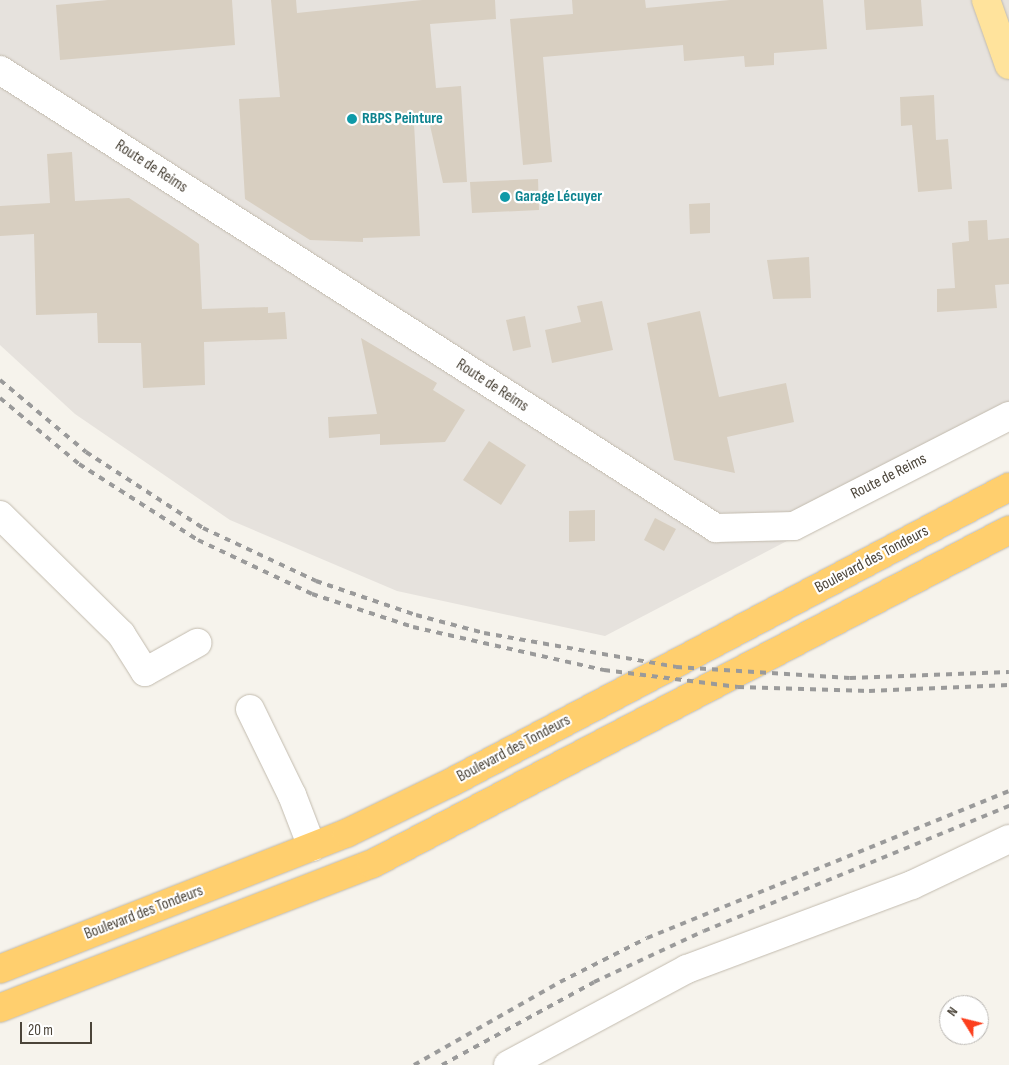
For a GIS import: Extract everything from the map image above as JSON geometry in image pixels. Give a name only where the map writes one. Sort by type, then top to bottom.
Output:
[{"type":"highway","name":"Boulevard des Tondeurs","points":[[0,969],[312,847],[452,782],[1009,487]]},
{"type":"highway","points":[[0,1008],[372,864],[1009,530]]},
{"type":"main road","points":[[986,0],[1009,65]]},
{"type":"street","name":"Route de Reims","points":[[0,70],[716,528],[794,526],[1009,416]]},
{"type":"street","points":[[0,515],[121,634],[145,672],[197,643]]},
{"type":"street","points":[[250,710],[292,795],[312,847]]},
{"type":"street","points":[[508,1065],[687,969],[912,885],[1009,839]]},
{"type":"shaded area","points":[[0,0],[1009,0],[1009,425],[605,636],[397,591],[230,520],[75,414],[0,345]]},
{"type":"building","points":[[108,0],[232,0],[235,45],[60,60],[56,5]]},
{"type":"building","points":[[271,0],[296,0],[297,13],[422,0],[495,0],[496,19],[430,24],[436,88],[461,86],[467,182],[443,183],[429,121],[414,123],[420,236],[363,238],[363,242],[310,240],[245,199],[239,99],[280,97]]},
{"type":"building","points":[[572,0],[645,0],[646,8],[730,0],[823,0],[827,49],[774,53],[774,65],[745,67],[744,56],[684,61],[683,45],[543,57],[552,162],[523,165],[510,19],[573,14]]},
{"type":"building","points":[[864,0],[921,0],[923,26],[866,30]]},
{"type":"building","points":[[934,95],[936,140],[948,139],[952,189],[918,192],[912,125],[901,126],[900,97]]},
{"type":"building","points":[[72,152],[75,201],[129,198],[186,235],[199,244],[202,309],[268,307],[268,313],[285,312],[287,339],[204,342],[205,385],[143,388],[141,343],[98,343],[97,313],[36,315],[34,234],[0,236],[0,206],[50,203],[47,154]]},
{"type":"building","name":"Garage Lécuyer","points":[[538,179],[539,210],[472,213],[470,182]]},
{"type":"building","points":[[710,203],[710,233],[690,234],[689,204]]},
{"type":"building","points":[[987,220],[988,240],[1009,238],[1009,284],[995,285],[997,308],[937,312],[937,289],[955,288],[952,243],[969,241],[968,221]]},
{"type":"building","points":[[809,257],[811,298],[773,299],[767,260]]},
{"type":"building","points":[[602,301],[613,350],[552,363],[545,330],[581,322],[577,306]]},
{"type":"building","points":[[700,311],[719,397],[786,383],[794,422],[727,437],[735,473],[674,460],[647,323]]},
{"type":"building","points":[[525,316],[531,347],[513,351],[506,320]]},
{"type":"building","points":[[361,338],[437,383],[433,390],[465,410],[445,442],[380,445],[380,434],[329,438],[328,417],[377,414]]},
{"type":"building","points":[[489,441],[526,465],[501,505],[463,480]]},
{"type":"building","points":[[595,510],[595,541],[569,542],[569,511]]},
{"type":"building","points":[[655,518],[676,529],[664,551],[644,540]]},
{"type":"railway","points":[[0,380],[86,452],[203,528],[316,581],[416,615],[484,633],[676,667],[850,678],[1009,672]]},
{"type":"railway","points":[[0,398],[79,464],[198,540],[312,594],[413,627],[604,670],[738,687],[869,691],[1009,685]]},
{"type":"railway","points":[[414,1065],[560,982],[647,938],[1009,791]]},
{"type":"railway","points":[[442,1065],[594,982],[704,931],[1009,806]]},
{"type":"place","name":"RBPS Peinture","points":[[352,119]]},
{"type":"place","name":"Garage Lécuyer","points":[[505,197]]}]
